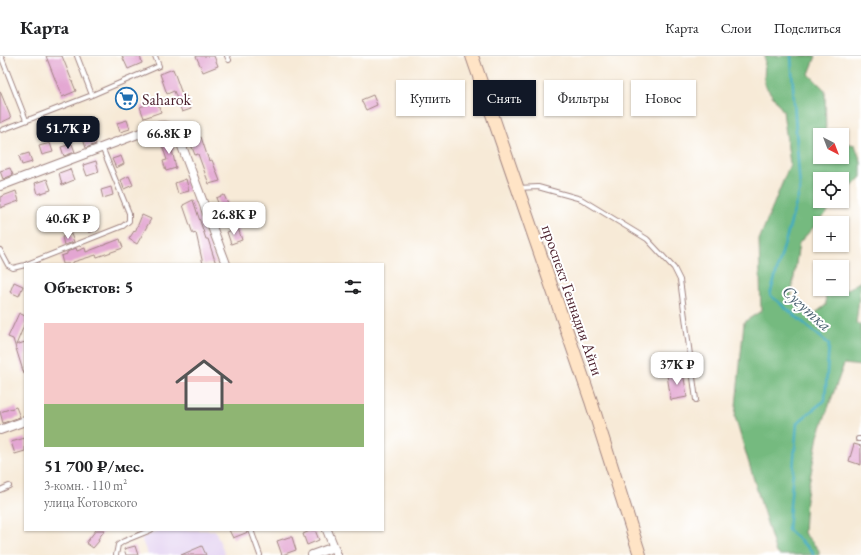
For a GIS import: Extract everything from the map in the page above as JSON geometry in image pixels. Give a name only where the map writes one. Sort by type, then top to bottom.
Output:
[{"type":"main road","name":"проспект Геннадия Айги","points":[[465,56],[634,554]]},
{"type":"main road","name":"проспект Геннадия Айги","points":[[472,56],[591,401],[634,554]]},
{"type":"street","points":[[0,186],[159,126],[166,125],[171,127],[180,141],[226,263]]},
{"type":"street","points":[[0,430],[24,421]]},
{"type":"street","points":[[312,555],[336,551],[328,531]]},
{"type":"lane","points":[[1,56],[26,120]]},
{"type":"lane","points":[[77,56],[92,95]]},
{"type":"lane","points":[[2,130],[92,95],[159,66],[155,56]]},
{"type":"lane","points":[[29,263],[123,226],[129,221],[129,213],[102,147]]},
{"type":"lane","points":[[517,188],[538,187],[581,199],[647,239],[674,268],[680,280],[696,400]]},
{"type":"lane","points":[[0,250],[8,264],[14,268],[24,265]]},
{"type":"lane","points":[[0,490],[9,486]]},
{"type":"lane","points":[[116,555],[118,545],[149,531]]},
{"type":"lane","points":[[251,531],[260,555]]},
{"type":"shaded area","points":[[158,531],[215,531],[225,555],[148,555],[141,538]]},
{"type":"green space","points":[[765,56],[816,56],[809,74],[825,90],[826,128],[813,128],[813,164],[849,164],[849,144],[855,145],[861,162],[861,177],[849,190],[849,172],[813,172],[813,208],[832,208],[824,216],[813,216],[813,228],[799,243],[791,298],[814,314],[826,305],[825,296],[849,296],[849,288],[861,281],[856,324],[861,324],[861,366],[844,364],[818,436],[806,499],[804,533],[819,550],[819,555],[779,555],[776,553],[735,417],[744,322],[761,311],[759,240],[790,164],[783,111],[764,84]]},
{"type":"building","points":[[46,56],[62,56],[76,91],[62,97]]},
{"type":"building","points":[[122,56],[140,56],[142,63],[128,69]]},
{"type":"building","points":[[196,56],[214,56],[218,66],[203,72]]},
{"type":"building","points":[[173,69],[183,97],[186,96],[191,109],[182,112],[174,91],[167,94],[160,74]]},
{"type":"building","points":[[0,91],[11,118],[0,123]]},
{"type":"building","name":"Saharok","points":[[133,92],[137,100],[121,107],[118,98]]},
{"type":"building","points":[[373,95],[377,105],[366,110],[361,100]]},
{"type":"building","points":[[157,101],[161,112],[144,118],[140,107]]},
{"type":"building","points":[[127,120],[130,129],[120,132],[117,123]]},
{"type":"building","points":[[94,136],[96,144],[86,148],[83,139]]},
{"type":"building","points":[[201,137],[209,161],[212,160],[220,181],[209,184],[198,154],[195,155],[190,142]]},
{"type":"building","points":[[171,138],[176,168],[166,171],[163,161],[167,160],[161,142]]},
{"type":"building","points":[[50,143],[53,152],[42,155],[39,146]]},
{"type":"building","points":[[72,144],[75,152],[64,156],[61,147]]},
{"type":"building","points":[[29,153],[32,162],[22,165],[19,156]]},
{"type":"building","points":[[121,156],[124,164],[116,168],[112,159]]},
{"type":"building","points":[[96,161],[99,172],[87,176],[83,165]]},
{"type":"building","points":[[10,168],[13,175],[3,179],[0,171]]},
{"type":"building","points":[[70,169],[74,180],[62,185],[59,173]]},
{"type":"building","points":[[129,176],[133,185],[124,189],[121,180]]},
{"type":"building","points":[[47,179],[51,190],[38,194],[35,183]]},
{"type":"building","points":[[186,179],[189,191],[178,194],[175,183]]},
{"type":"building","points":[[111,187],[113,195],[103,198],[101,190]]},
{"type":"building","points":[[16,191],[19,201],[0,208],[0,197]]},
{"type":"building","points":[[224,195],[228,204],[220,207],[216,198]]},
{"type":"building","points":[[193,200],[216,263],[203,263],[196,233],[193,234],[183,205]]},
{"type":"building","points":[[142,215],[151,219],[137,244],[129,239],[134,231],[135,232]]},
{"type":"building","points":[[95,221],[99,229],[89,233],[86,225]]},
{"type":"building","points":[[238,228],[242,240],[231,244],[227,232]]},
{"type":"building","points":[[71,234],[74,242],[64,245],[62,237]]},
{"type":"building","points":[[120,239],[123,248],[73,263],[63,263],[61,256],[67,254],[67,252],[76,248],[77,251],[85,248],[86,252]]},
{"type":"building","points":[[14,282],[23,286],[19,296],[10,292]]},
{"type":"building","points":[[19,313],[24,316],[24,325],[16,345],[24,342],[24,374],[13,339],[8,337]]},
{"type":"building","points":[[683,372],[687,397],[671,400],[667,375]]},
{"type":"building","points":[[16,407],[20,417],[3,423],[0,412]]},
{"type":"building","points":[[24,438],[24,451],[15,454],[11,442]]},
{"type":"building","points":[[854,444],[861,446],[861,465],[849,461]]},
{"type":"building","points":[[95,531],[104,531],[93,548],[86,543]]},
{"type":"building","points":[[230,531],[248,531],[248,532],[233,538]]},
{"type":"building","points":[[310,531],[315,531],[319,540],[307,545],[303,534]]},
{"type":"building","points":[[292,537],[296,550],[282,555],[277,541]]},
{"type":"building","points":[[135,546],[138,555],[126,555],[124,549]]},
{"type":"building","points":[[202,546],[206,555],[181,555]]},
{"type":"waterway","name":"Сугутка","points":[[791,56],[800,190],[770,295],[829,344],[825,400],[797,423],[788,530],[813,552],[813,555]]},
{"type":"place","name":"Saharok","points":[[127,99]]}]
